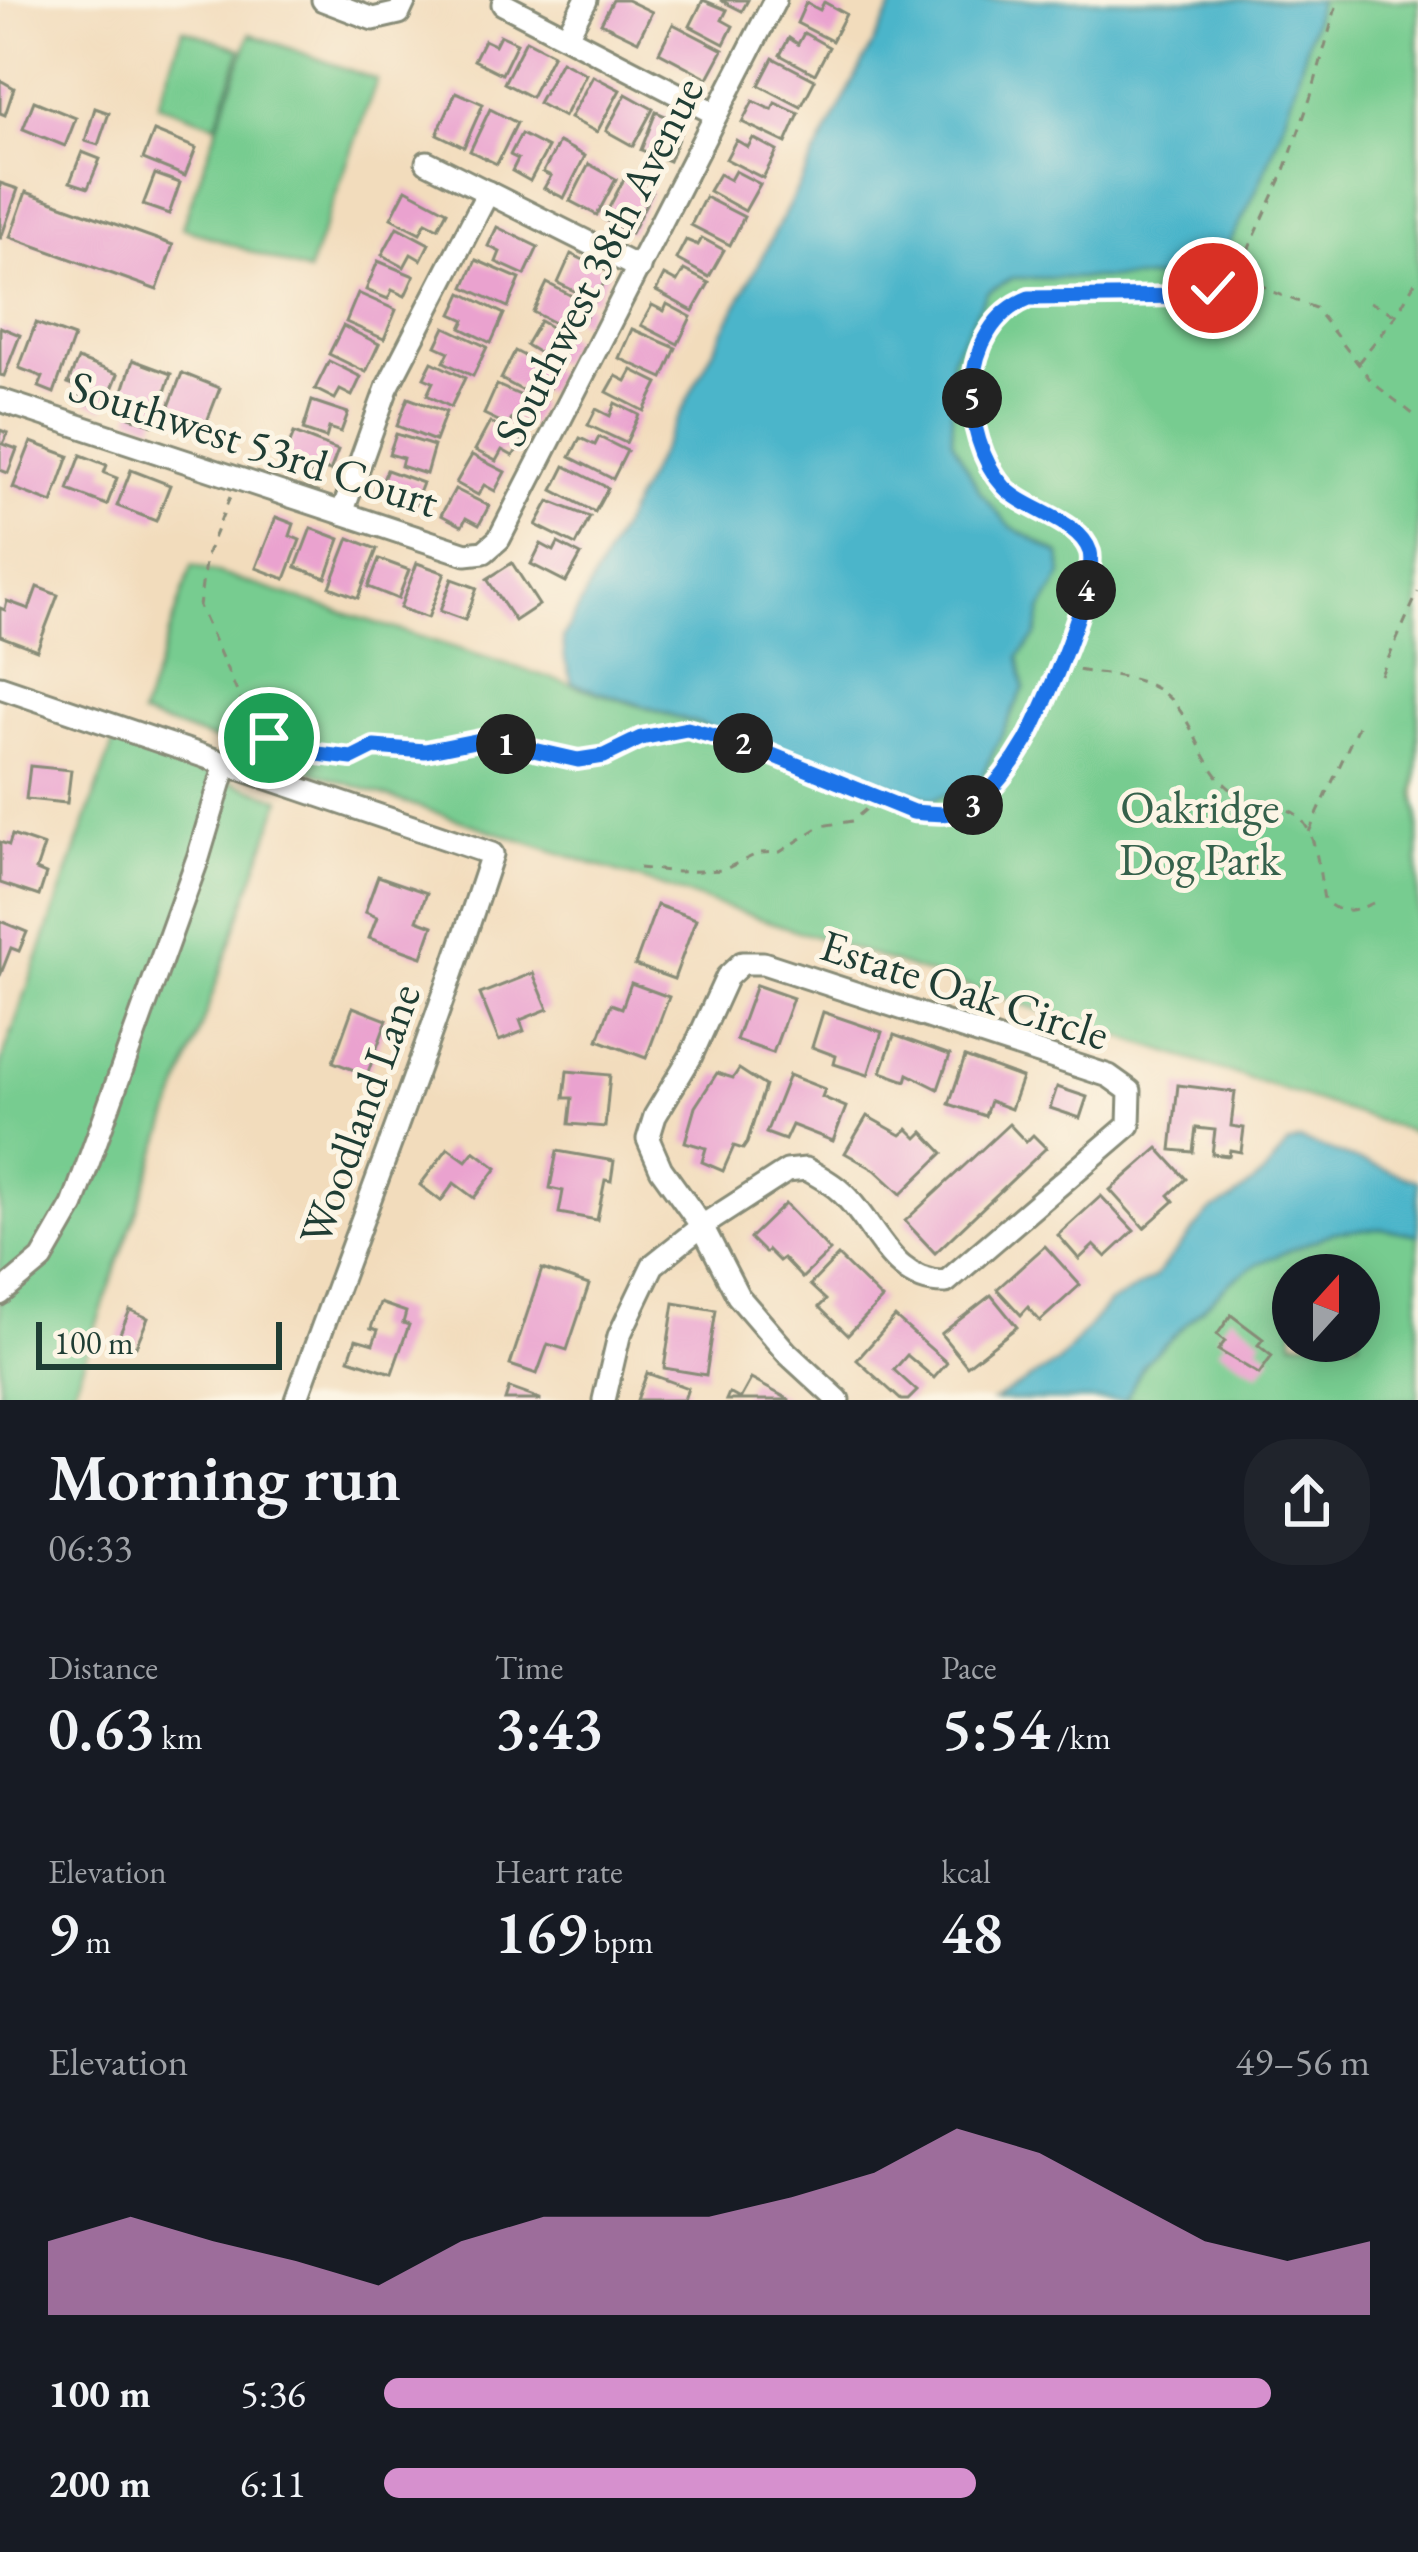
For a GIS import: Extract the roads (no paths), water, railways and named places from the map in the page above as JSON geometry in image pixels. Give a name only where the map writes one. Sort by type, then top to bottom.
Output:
[{"type":"street","points":[[323,0],[373,19],[399,14],[405,0]]},
{"type":"street","points":[[567,36],[586,0]]},
{"type":"street","name":"Southwest 38th Avenue","points":[[484,552],[499,539],[775,0]]},
{"type":"street","points":[[503,4],[716,114]]},
{"type":"street","points":[[427,162],[639,268]]},
{"type":"street","points":[[342,513],[387,388],[488,192]]},
{"type":"street","name":"Southwest 53rd Court","points":[[0,400],[466,554],[484,552]]},
{"type":"street","points":[[0,687],[226,764],[198,858],[73,1205],[42,1259],[0,1294]]},
{"type":"street","name":"Woodland Lane","points":[[226,764],[492,854],[428,1048],[296,1400]]},
{"type":"street","name":"Estate Oak Circle","points":[[742,963],[764,963],[1108,1076],[1130,1091],[1129,1125],[946,1282],[922,1283],[901,1266],[840,1190],[806,1169],[787,1172],[702,1226],[661,1168],[648,1139],[655,1116],[691,1056],[727,977],[742,963]]},
{"type":"street","points":[[604,1400],[619,1336],[653,1265],[702,1226],[738,1296],[787,1353],[838,1400]]},
{"type":"water","points":[[896,0],[1319,0],[1262,178],[1207,278],[1013,278],[987,292],[951,359],[952,440],[980,492],[1008,525],[1060,555],[1062,575],[1041,611],[1036,636],[1019,656],[1024,688],[978,784],[934,799],[572,683],[563,638]]},
{"type":"water","points":[[1300,1140],[1418,1181],[1418,1235],[1381,1228],[1335,1232],[1272,1254],[1231,1281],[1144,1364],[1125,1400],[994,1400],[1059,1362],[1108,1304],[1154,1278],[1209,1212],[1263,1175],[1288,1144]]},
{"type":"park label","name":"Oakridge Dog Park","points":[[1200,833]]}]
